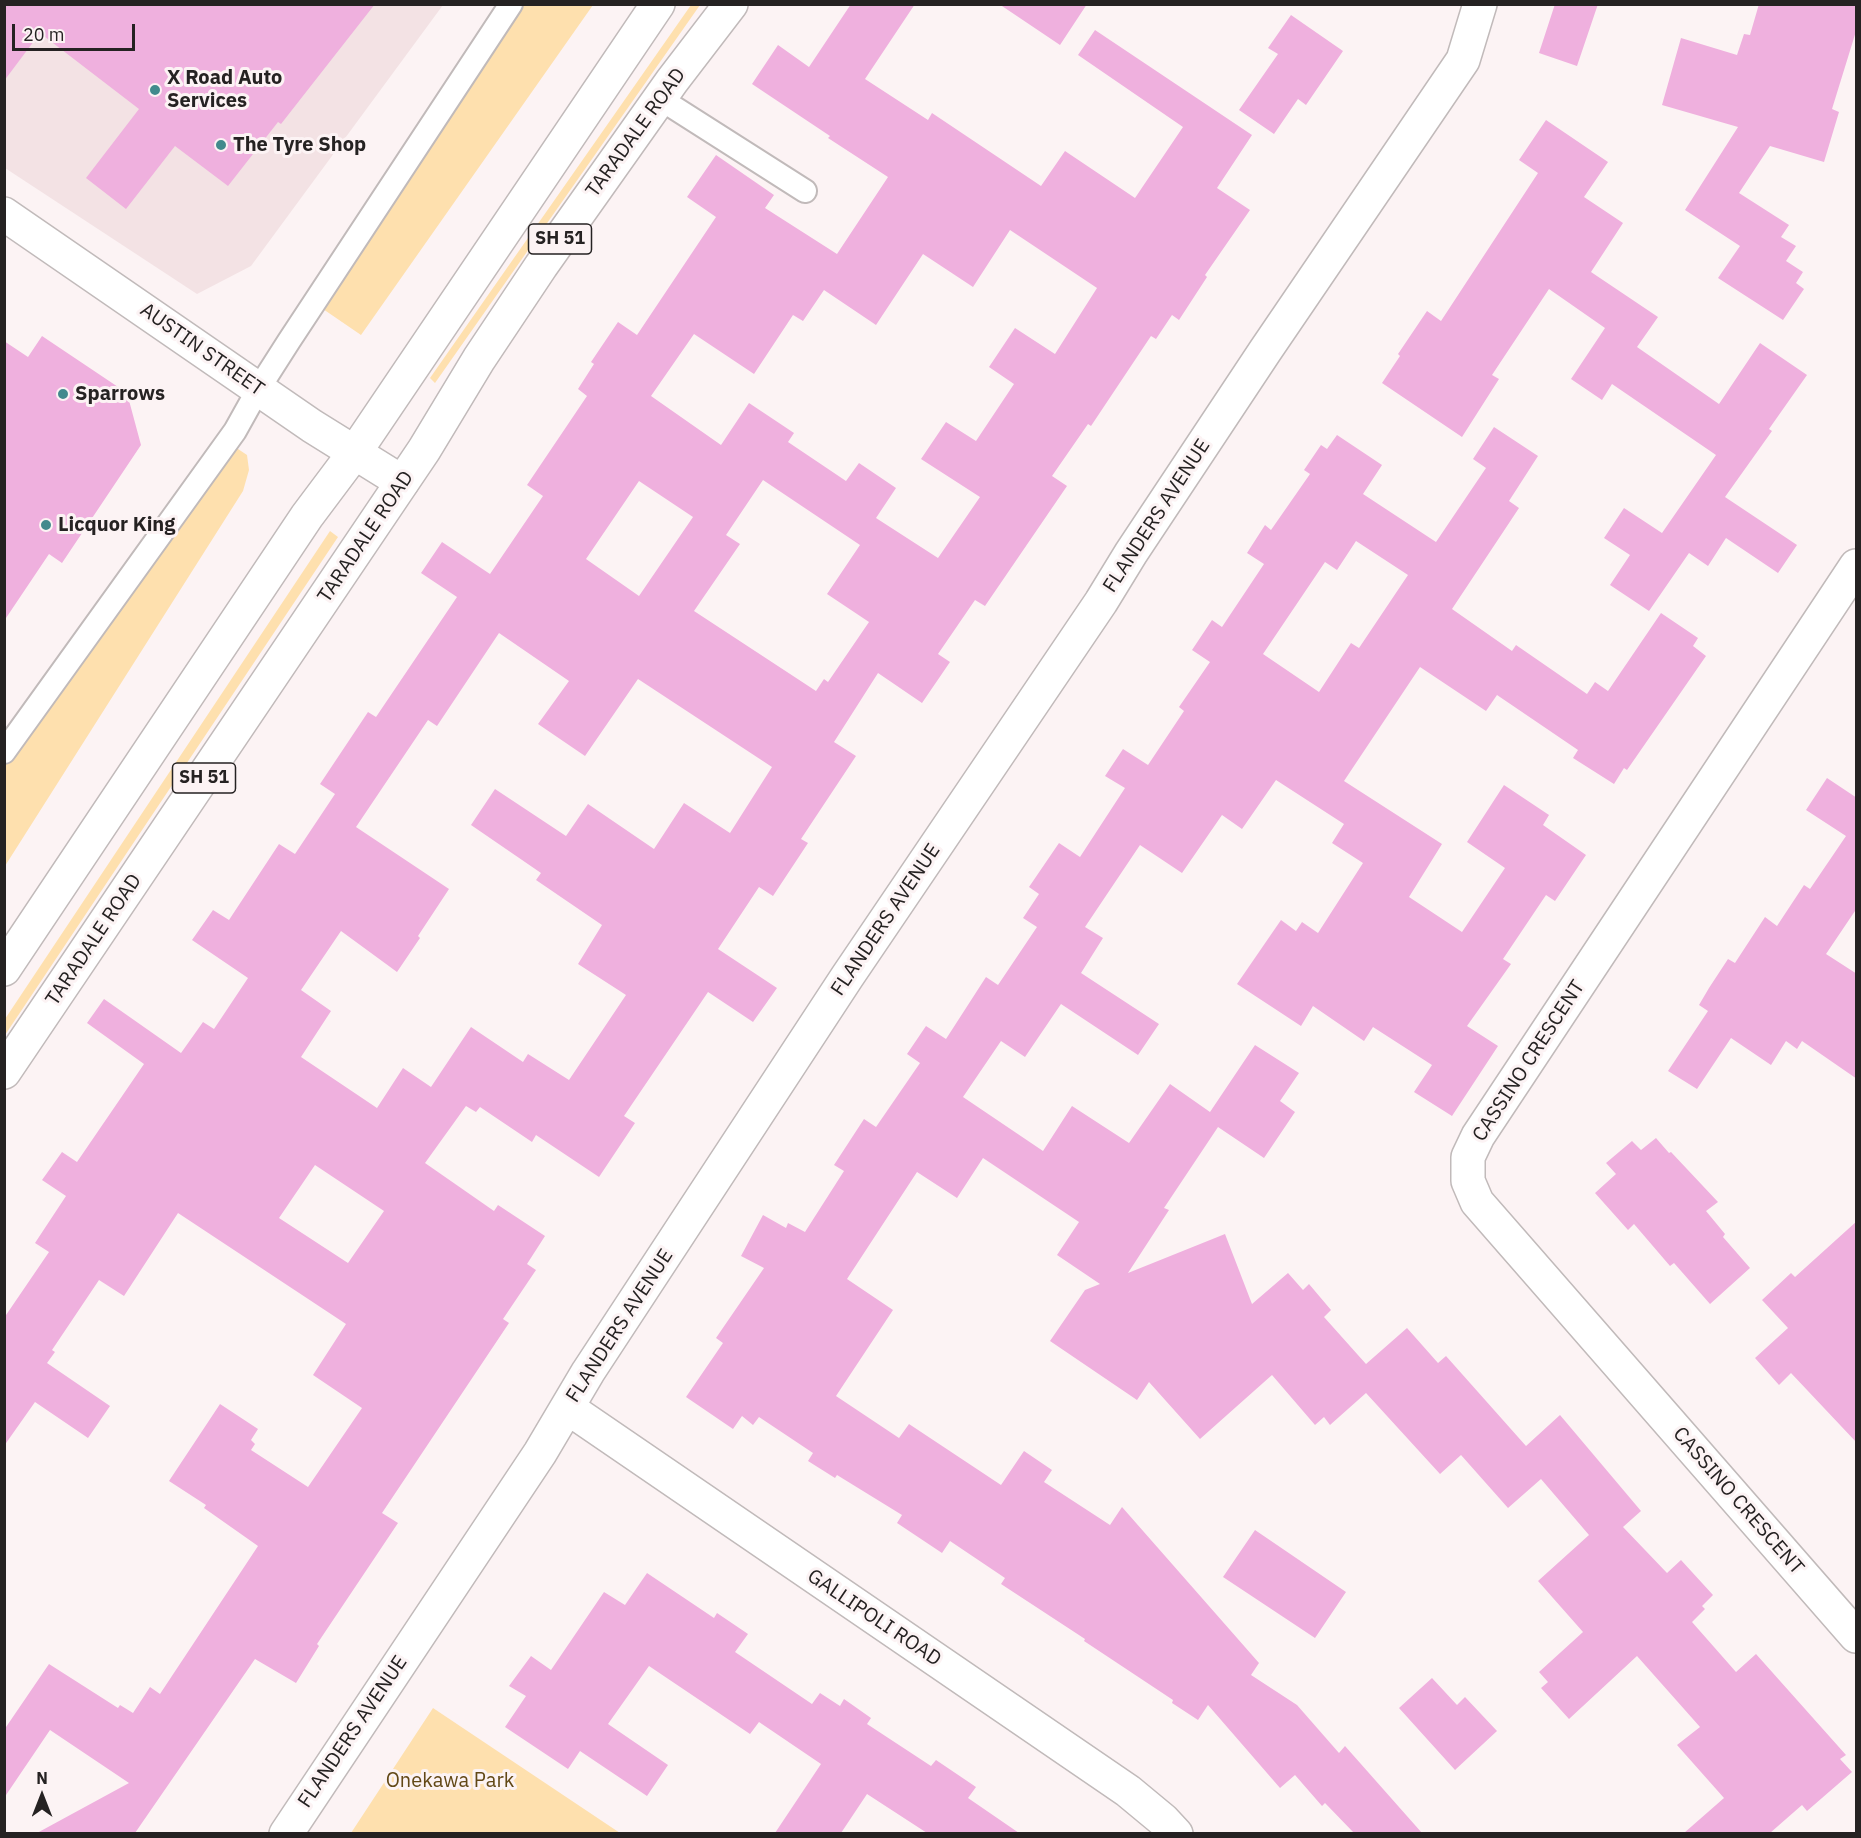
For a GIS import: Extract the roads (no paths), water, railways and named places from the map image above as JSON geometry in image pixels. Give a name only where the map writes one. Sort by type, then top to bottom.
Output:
[{"type":"main road","name":"SH 51","points":[[4,969],[307,516],[355,452],[658,4]]},
{"type":"main road","name":"TARADALE ROAD","points":[[4,1072],[402,482],[479,359],[541,266],[659,98],[731,4]]},
{"type":"main road","name":"FLANDERS AVENUE","points":[[286,1833],[534,1462],[588,1372],[848,977],[1101,602],[1265,351],[1463,60],[1480,4]]},
{"type":"main road","name":"AUSTIN STREET","points":[[4,214],[312,426],[402,482]]},
{"type":"main road","name":"CASSINO CRESCENT","points":[[1857,566],[1478,1136],[1468,1157],[1468,1181],[1477,1202],[1857,1636]]},
{"type":"main road","name":"GALLIPOLI ROAD","points":[[567,1408],[1128,1791],[1176,1833]]},
{"type":"lane","points":[[4,752],[235,431],[258,388],[511,4]]},
{"type":"lane","points":[[659,98],[805,190]]},
{"type":"place","name":"X Road Auto Services","points":[[155,90]]},
{"type":"place","name":"The Tyre Shop","points":[[221,145]]},
{"type":"place","name":"Sparrows","points":[[63,394]]},
{"type":"place","name":"Licquor King","points":[[46,525]]},
{"type":"park label","name":"Onekawa Park","points":[[450,1781]]}]
